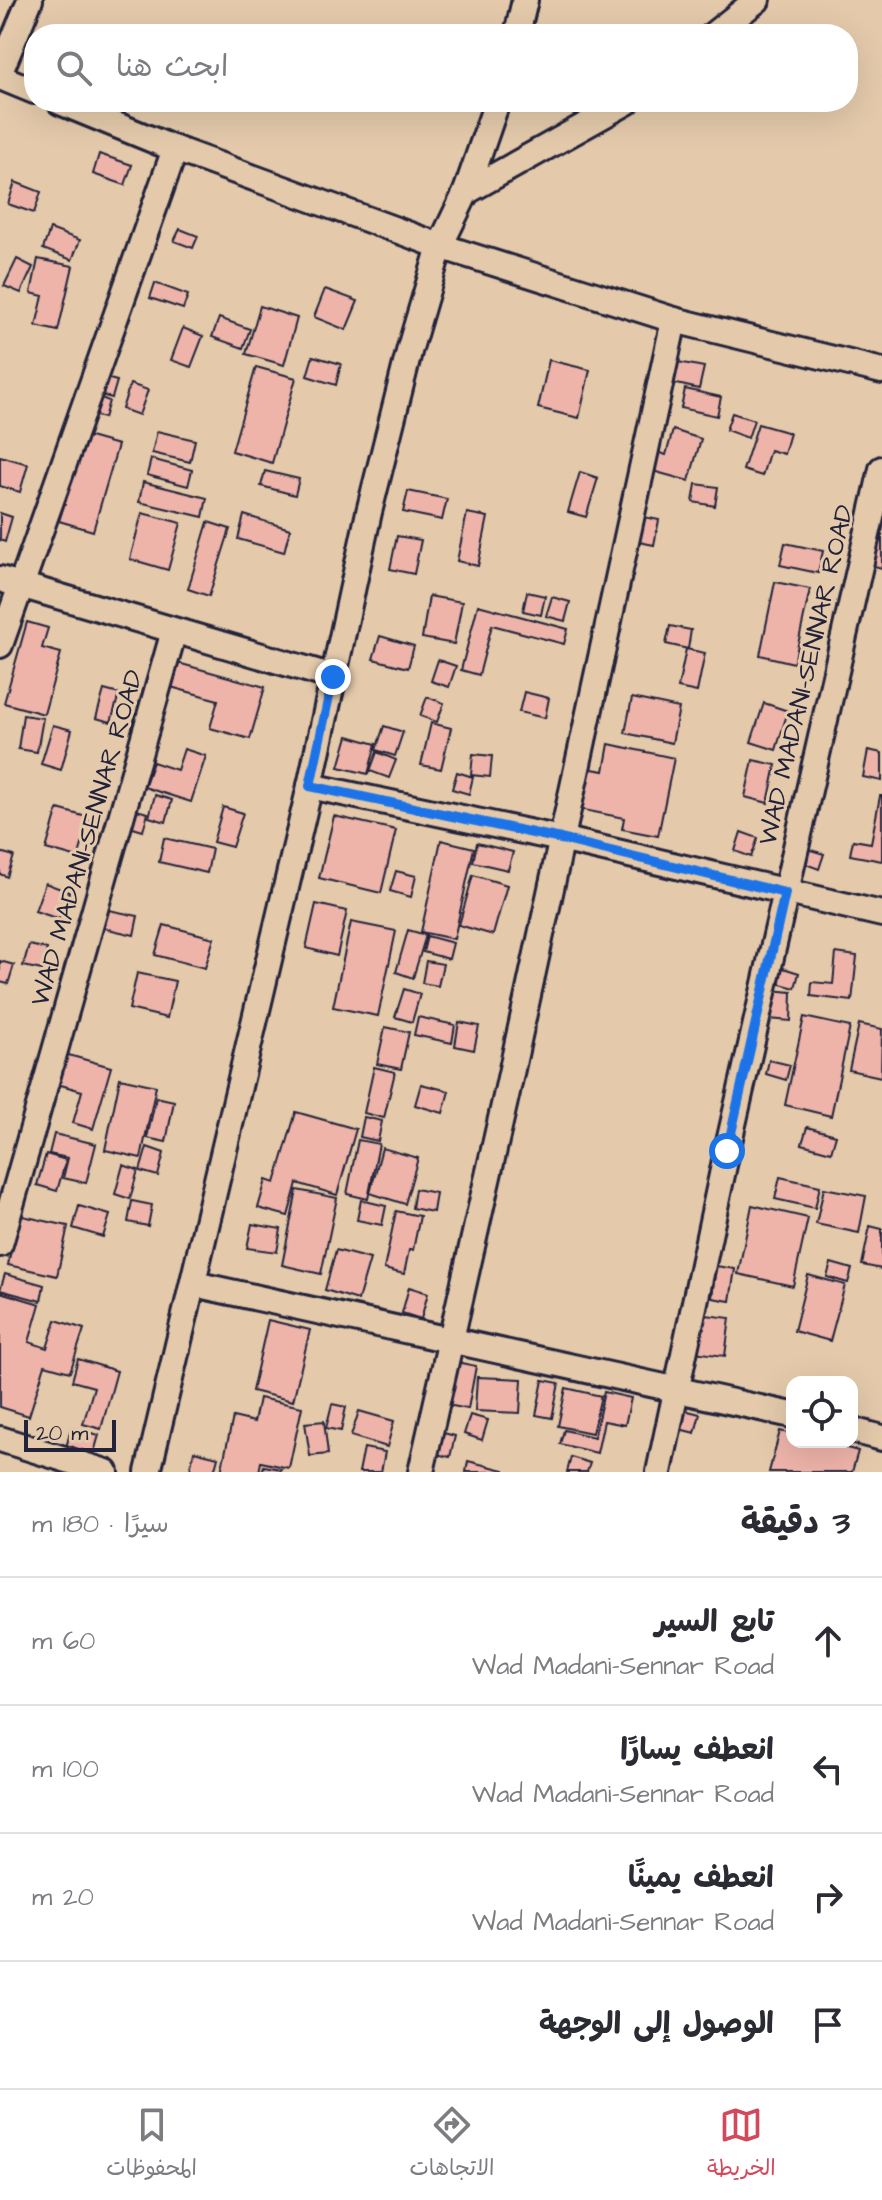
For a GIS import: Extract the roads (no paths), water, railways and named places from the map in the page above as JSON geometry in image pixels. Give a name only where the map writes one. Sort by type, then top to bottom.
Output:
[{"type":"street","points":[[24,86],[0,74],[30,0]]},
{"type":"street","points":[[519,24],[525,0]]},
{"type":"street","points":[[727,24],[757,0]]},
{"type":"street","points":[[84,112],[175,149],[440,246],[674,320],[882,371]]},
{"type":"street","points":[[148,1472],[310,786],[369,512],[410,348],[440,246],[466,192],[494,112]]},
{"type":"street","points":[[466,192],[609,112]]},
{"type":"street","points":[[0,645],[10,582],[175,149]]},
{"type":"street","points":[[421,1472],[674,320]]},
{"type":"street","name":"WAD MADANI-SENNAR ROAD","points":[[659,1472],[785,893],[882,469]]},
{"type":"street","points":[[10,582],[333,677]]},
{"type":"street","name":"WAD MADANI-SENNAR ROAD","points":[[0,1244],[174,631]]},
{"type":"street","points":[[310,786],[561,839],[882,914]]},
{"type":"street","points":[[194,1284],[786,1414]]},
{"type":"street","points":[[858,1432],[882,1438]]},
{"type":"street","points":[[0,1439],[106,1472]]}]
